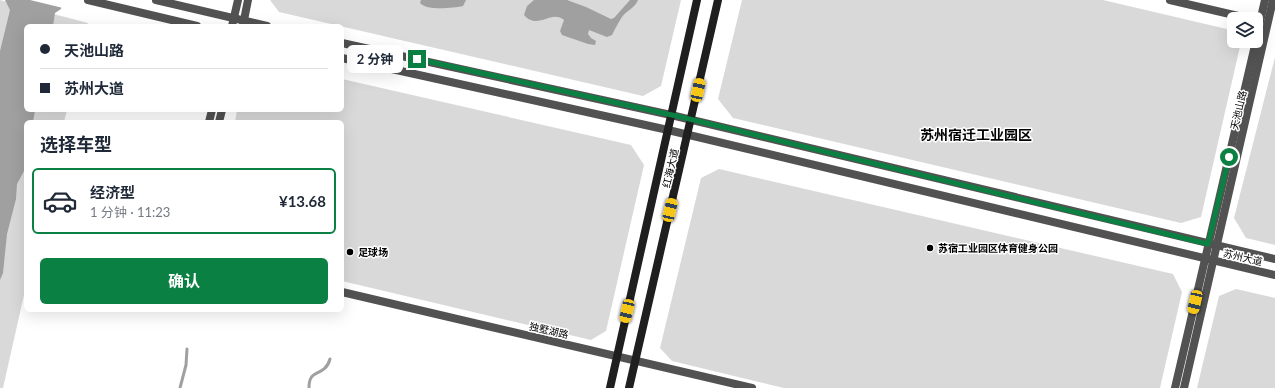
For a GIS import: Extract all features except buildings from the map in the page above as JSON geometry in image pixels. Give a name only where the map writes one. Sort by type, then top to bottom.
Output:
[{"type":"main road","name":"红海大道","points":[[610,388],[697,0]]},
{"type":"main road","name":"红海大道","points":[[629,388],[718,0]]},
{"type":"street","points":[[88,0],[189,24]]},
{"type":"street","points":[[156,0],[243,24],[248,0]]},
{"type":"street","points":[[233,22],[238,0]]},
{"type":"street","points":[[1170,0],[1227,13]]},
{"type":"street","name":"天池山路","points":[[1265,0],[1265,22]]},
{"type":"street","name":"天池山路","points":[[1184,388],[1214,261],[1265,22],[1273,0]]},
{"type":"street","name":"苏州大道","points":[[344,43],[671,115],[1275,259]]},
{"type":"street","name":"天池山路","points":[[1175,388],[1254,48]]},
{"type":"street","name":"苏州大道","points":[[344,58],[688,134],[1275,275]]},
{"type":"street","name":"独墅湖路","points":[[344,292],[752,388]]},
{"type":"shaded area","points":[[0,0],[88,23],[24,24],[24,112],[66,112],[64,120],[24,120],[24,295],[3,388],[0,388]]},
{"type":"shaded area","points":[[5,0],[63,0],[61,9],[55,13],[53,24],[24,24],[24,112],[35,112],[33,120],[24,120],[24,171],[17,184],[16,199],[7,234],[3,273],[0,280],[0,51],[10,10]]},
{"type":"shaded area","points":[[270,0],[681,0],[661,86],[643,96],[344,27],[344,24],[331,24],[279,12]]},
{"type":"shaded area","points":[[421,0],[466,0],[463,6],[453,8],[434,8],[423,6],[420,3]]},
{"type":"shaded area","points":[[534,0],[567,0],[611,19],[614,18],[630,0],[638,0],[635,5],[622,17],[612,35],[607,37],[589,30],[588,34],[596,41],[595,45],[562,35],[560,31],[564,20],[559,17],[539,21],[529,19],[524,15],[527,6]]},
{"type":"shaded area","points":[[742,0],[1103,0],[1227,29],[1227,48],[1240,48],[1201,217],[1181,223],[733,118],[718,99]]},
{"type":"shaded area","points":[[1275,57],[1275,245],[1246,238],[1234,218]]},
{"type":"shaded area","points":[[344,79],[631,145],[644,165],[606,331],[591,340],[344,281],[344,120],[235,120],[237,112],[344,112]]},
{"type":"shaded area","points":[[719,169],[1173,274],[1182,292],[1160,388],[784,388],[672,361],[660,348],[701,178]]},
{"type":"shaded area","points":[[1236,289],[1275,298],[1275,388],[1197,388],[1219,296]]},
{"type":"pier","points":[[30,0],[65,0],[63,8]]},
{"type":"waterway","points":[[180,388],[186,365],[187,349]]},
{"type":"waterway","points":[[309,388],[310,380],[315,374],[326,367],[330,359]]},
{"type":"place","name":"苏宿工业园区体育健身公园","points":[[930,248]]},
{"type":"place","name":"足球场","points":[[350,252]]},
{"type":"district","name":"苏州宿迁工业园区","points":[[976,134]]},
{"type":"route","points":[[417,59],[681,117],[1208,244],[1229,157]]}]
